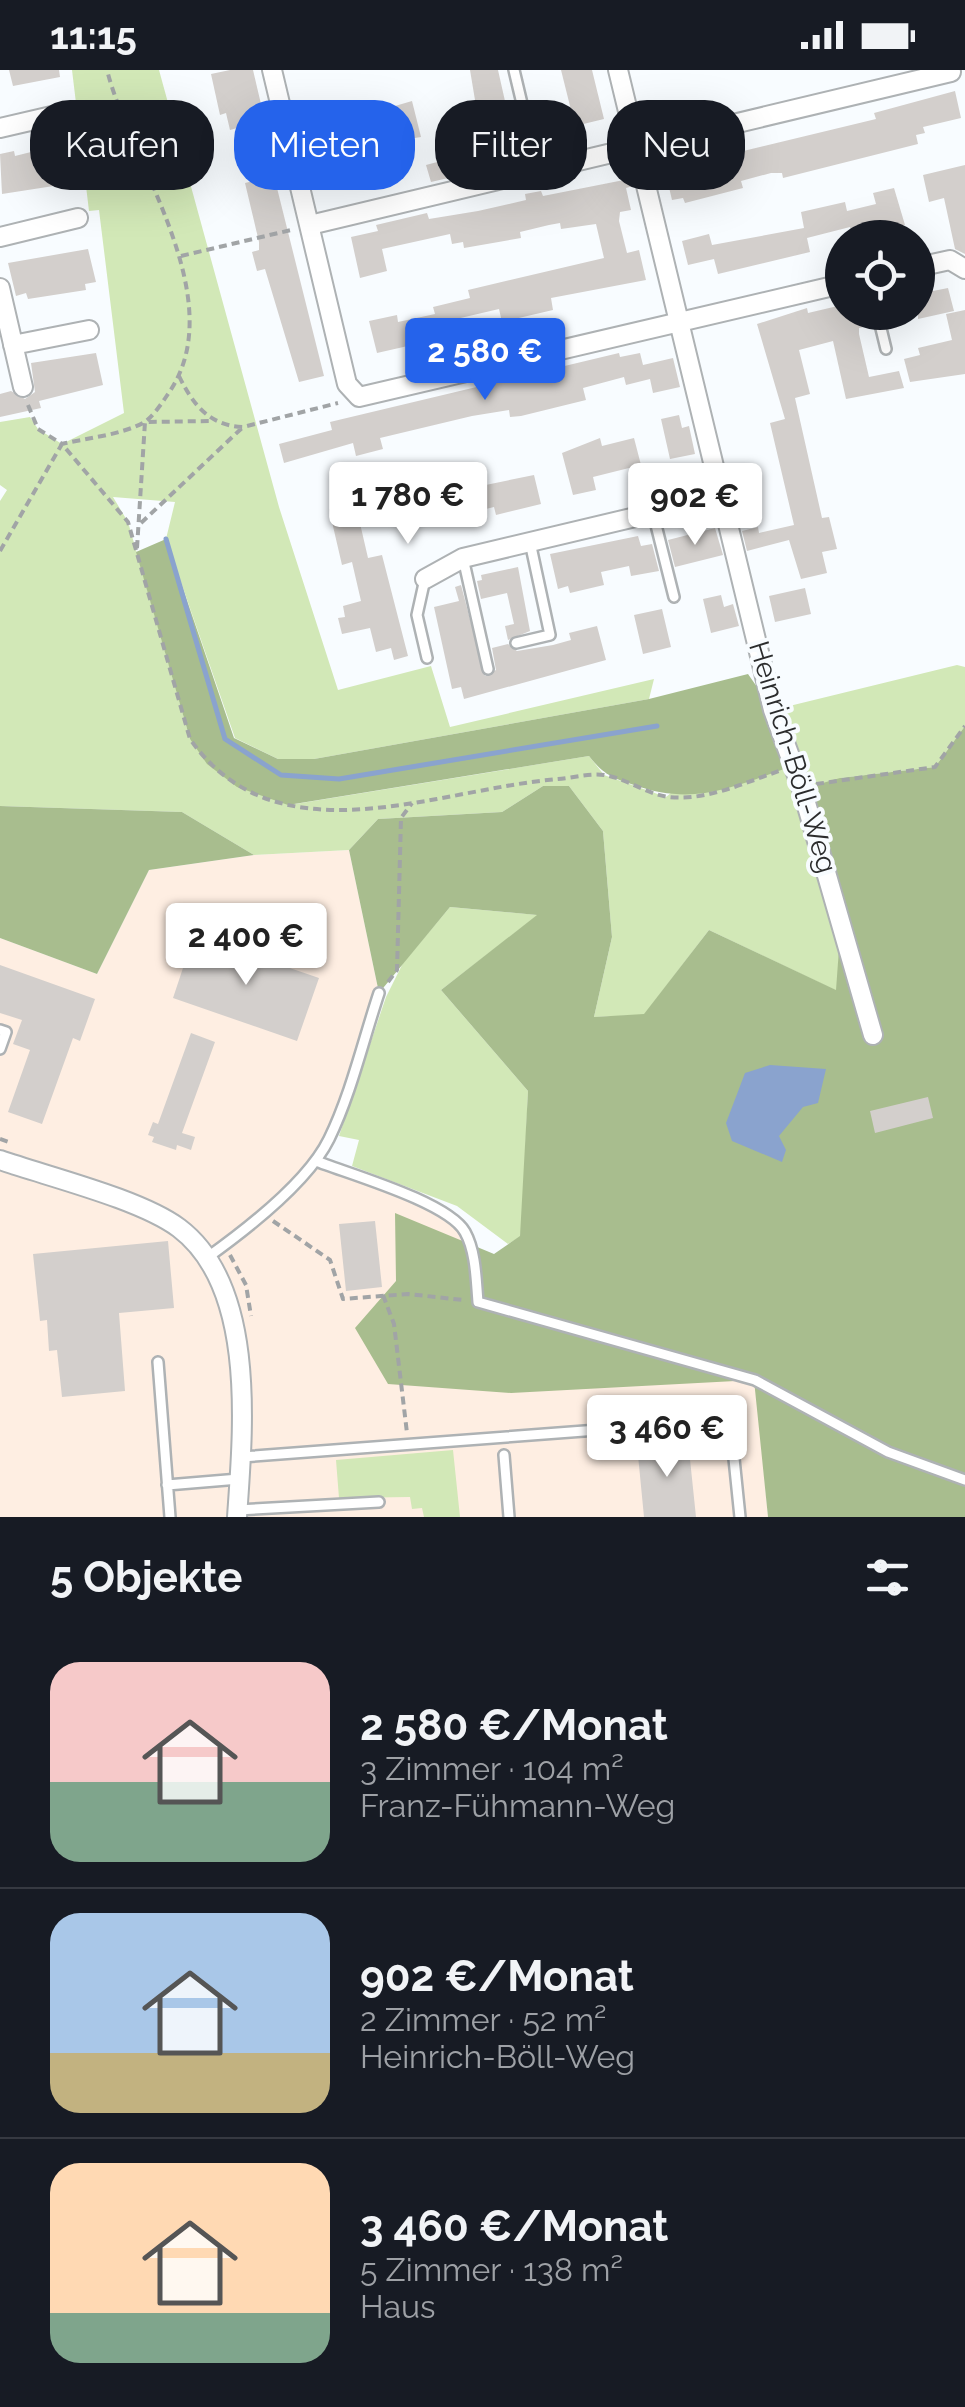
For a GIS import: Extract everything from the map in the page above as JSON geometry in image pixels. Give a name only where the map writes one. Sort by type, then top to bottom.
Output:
[{"type":"street","points":[[272,70],[347,384],[360,398],[825,288]]},
{"type":"street","name":"Heinrich-Böll-Weg","points":[[618,70],[625,100]]},
{"type":"street","points":[[745,122],[950,72]]},
{"type":"street","points":[[0,128],[30,120]]},
{"type":"street","points":[[310,226],[459,190]]},
{"type":"street","name":"Heinrich-Böll-Weg","points":[[646,190],[677,324],[688,344],[773,710],[802,788],[873,1035]]},
{"type":"street","points":[[0,237],[78,218]]},
{"type":"street","points":[[935,265],[960,262]]},
{"type":"street","points":[[0,288],[23,387]]},
{"type":"street","points":[[13,345],[89,330]]},
{"type":"street","points":[[426,579],[463,558],[724,496]]},
{"type":"street","points":[[0,1160],[158,1216],[208,1257],[224,1288],[232,1316],[238,1364],[237,1514]]},
{"type":"lane","points":[[514,70],[521,100]]},
{"type":"lane","points":[[881,330],[886,349]]},
{"type":"lane","points":[[654,513],[674,597]]},
{"type":"lane","points":[[516,643],[550,635],[530,542]]},
{"type":"lane","points":[[463,558],[488,669]]},
{"type":"lane","points":[[426,579],[418,616],[428,658]]},
{"type":"lane","points":[[208,1257],[262,1214],[316,1161],[330,1138],[378,993]]},
{"type":"lane","points":[[0,1030],[6,1032],[0,1050]]},
{"type":"lane","points":[[316,1161],[431,1206],[464,1229],[474,1258],[478,1302],[755,1380],[888,1452],[965,1480]]},
{"type":"lane","points":[[158,1362],[170,1517]]},
{"type":"lane","points":[[240,1458],[730,1420],[740,1517]]},
{"type":"lane","points":[[504,1455],[509,1517]]},
{"type":"lane","points":[[167,1485],[239,1478]]},
{"type":"lane","points":[[237,1514],[379,1502]]},
{"type":"path","points":[[107,70],[121,118],[167,214],[181,256],[187,319],[180,376],[145,422],[136,552]]},
{"type":"path","points":[[181,256],[310,226]]},
{"type":"path","points":[[180,376],[188,394],[214,421]]},
{"type":"path","points":[[23,387],[38,428],[62,444],[120,510],[136,552],[190,739],[208,764],[237,786],[288,805],[334,813],[525,782],[604,775],[666,797],[701,797],[793,766]]},
{"type":"path","points":[[0,551],[62,444],[145,422],[214,421],[244,427],[360,398]]},
{"type":"path","points":[[140,524],[244,427]]},
{"type":"path","points":[[802,788],[840,778],[935,767],[965,726]]},
{"type":"path","points":[[378,993],[397,970],[401,818],[412,802]]},
{"type":"path","points":[[388,807],[401,818]]},
{"type":"path","points":[[0,1139],[17,1145]]},
{"type":"path","points":[[262,1214],[330,1260],[343,1299],[383,1295],[478,1302]]},
{"type":"path","points":[[224,1245],[246,1285],[254,1330]]},
{"type":"path","points":[[383,1295],[394,1324],[408,1445]]},
{"type":"shaded area","points":[[349,850],[379,993],[330,1138],[316,1161],[431,1206],[464,1229],[474,1258],[755,1380],[768,1517],[0,1517],[0,938],[97,974],[149,870],[254,855]]},
{"type":"green space","points":[[72,70],[159,70],[167,100],[76,100]]},
{"type":"green space","points":[[86,190],[192,190],[279,507],[338,690],[431,666],[450,727],[654,679],[649,699],[314,759],[278,759],[235,738],[166,539],[175,502],[113,497],[128,522],[190,739],[289,805],[589,756],[604,775],[666,797],[773,710],[957,665],[965,667],[965,726],[935,767],[840,778],[841,921],[837,991],[709,930],[644,1015],[594,1017],[612,937],[603,831],[569,786],[543,786],[502,812],[378,819],[349,850],[254,855],[182,812],[0,806],[0,501],[7,490],[0,485],[0,422],[30,417],[38,429],[62,444],[124,413],[99,210],[89,211]]},
{"type":"green space","points":[[166,539],[234,738],[278,759],[314,759],[649,699],[748,674],[773,710],[793,766],[733,787],[696,794],[656,791],[626,782],[604,771],[589,756],[288,805],[237,787],[207,764],[190,739],[136,552]]},
{"type":"green space","points":[[965,726],[965,1517],[768,1517],[754,1380],[511,1393],[388,1384],[355,1328],[396,1281],[395,1213],[494,1254],[520,1236],[528,1091],[441,990],[537,915],[450,907],[379,993],[349,850],[378,819],[502,812],[543,786],[569,786],[603,831],[612,937],[594,1017],[644,1014],[709,930],[836,990],[841,921],[802,789],[840,778],[935,767]]},
{"type":"green space","points":[[0,806],[182,812],[254,855],[149,870],[97,974],[0,938]]},
{"type":"green space","points":[[450,907],[538,915],[441,990],[528,1091],[522,1226],[520,1237],[508,1244],[457,1206],[352,1166],[359,1140],[339,1136],[386,997],[403,963]]},
{"type":"green space","points":[[453,1450],[460,1517],[424,1517],[422,1508],[412,1509],[410,1497],[339,1498],[336,1460]]},
{"type":"water","points":[[770,1065],[826,1069],[818,1103],[803,1107],[779,1136],[786,1150],[782,1162],[732,1141],[726,1123],[745,1073]]},
{"type":"building","points":[[9,70],[59,70],[60,77],[13,86]]},
{"type":"building","points":[[253,70],[260,100],[234,100],[234,129],[230,130],[226,113],[220,115],[211,74]]},
{"type":"building","points":[[470,70],[498,70],[505,100],[475,100]]},
{"type":"building","points":[[561,70],[592,70],[604,119],[587,123],[587,100],[568,100]]},
{"type":"building","points":[[955,91],[961,118],[923,127],[925,133],[916,135],[918,144],[783,178],[782,173],[771,173],[745,180],[745,151],[876,119],[874,113]]},
{"type":"building","points":[[415,113],[421,137],[415,138]]},
{"type":"building","points":[[14,151],[15,156],[30,152],[30,190],[2,194],[0,154]]},
{"type":"building","points":[[435,163],[435,181],[431,182],[426,165]]},
{"type":"building","points":[[965,165],[965,254],[955,249],[944,198],[929,202],[923,175]]},
{"type":"building","points":[[607,183],[607,190],[626,190],[631,210],[620,212],[619,221],[627,253],[639,250],[646,280],[551,298],[553,310],[502,322],[499,309],[452,320],[454,328],[445,330],[449,346],[423,352],[421,343],[377,353],[369,321],[397,315],[398,322],[435,314],[433,307],[470,298],[468,290],[604,258],[596,224],[561,229],[560,223],[520,232],[521,238],[464,248],[463,242],[452,244],[450,234],[382,249],[387,271],[360,278],[351,237],[378,231],[376,225],[427,213],[429,219],[526,200],[525,194],[541,191],[543,196]]},
{"type":"building","points":[[894,188],[904,220],[825,220],[825,233],[807,238],[810,252],[718,274],[714,259],[688,265],[682,241],[709,234],[712,245],[804,228],[801,212],[845,202],[847,211],[876,204],[873,193]]},
{"type":"building","points":[[247,190],[278,190],[324,376],[299,382],[265,269],[257,271],[252,252],[259,250]]},
{"type":"building","points":[[670,190],[735,190],[685,203],[683,198],[672,200]]},
{"type":"building","points":[[88,249],[96,282],[85,284],[86,290],[28,299],[26,293],[16,296],[8,263]]},
{"type":"building","points":[[948,288],[954,311],[935,315],[935,291]]},
{"type":"building","points":[[807,308],[808,313],[825,309],[825,330],[859,330],[869,377],[899,371],[904,388],[846,399],[833,341],[799,350],[810,394],[795,398],[822,518],[829,517],[837,549],[822,552],[827,573],[801,579],[789,540],[747,551],[742,531],[758,527],[759,533],[794,525],[770,423],[785,419],[757,324]]},
{"type":"building","points":[[965,310],[965,374],[910,382],[904,359],[920,355],[918,348],[952,340],[946,314]]},
{"type":"building","points":[[96,353],[103,385],[39,401],[41,408],[0,417],[0,394],[11,391],[25,399],[35,392],[31,363]]},
{"type":"building","points":[[619,353],[620,357],[640,353],[643,365],[673,358],[680,387],[653,393],[650,379],[626,385],[624,377],[583,388],[586,400],[521,416],[510,417],[509,410],[472,416],[380,438],[383,449],[356,456],[353,443],[284,463],[279,444],[332,430],[330,422]]},
{"type":"building","points":[[679,415],[682,428],[689,426],[695,454],[670,459],[661,419]]},
{"type":"building","points":[[600,438],[602,446],[634,438],[641,465],[593,477],[596,490],[573,495],[562,453]]},
{"type":"building","points":[[534,475],[541,504],[496,515],[494,507],[437,521],[434,509],[410,514],[409,507],[359,519],[368,558],[382,555],[408,656],[394,660],[391,648],[376,652],[370,628],[342,634],[338,618],[345,617],[343,606],[361,601],[352,562],[342,565],[329,509],[434,484],[437,495]]},
{"type":"building","points":[[715,528],[723,555],[675,567],[668,540]]},
{"type":"building","points":[[638,536],[641,546],[652,544],[659,571],[631,576],[629,566],[601,572],[604,585],[570,593],[568,586],[558,589],[550,554]]},
{"type":"building","points":[[518,567],[530,631],[508,640],[505,626],[514,624],[507,593],[481,599],[477,581],[482,580],[481,575]]},
{"type":"building","points":[[461,585],[485,676],[496,670],[492,648],[508,644],[517,651],[553,645],[571,640],[569,633],[597,626],[606,660],[464,699],[461,687],[452,689],[434,607],[459,601],[455,587]]},
{"type":"building","points":[[805,588],[811,614],[775,622],[769,596]]},
{"type":"building","points":[[721,595],[724,607],[733,604],[739,626],[711,633],[703,599]]},
{"type":"building","points":[[662,609],[671,647],[643,654],[634,615]]},
{"type":"building","points":[[194,935],[319,978],[297,1041],[173,998]]},
{"type":"building","points":[[0,965],[95,999],[80,1041],[73,1038],[42,1124],[8,1112],[30,1050],[13,1044],[22,1020],[0,1013]]},
{"type":"building","points":[[191,1033],[215,1042],[182,1133],[195,1137],[191,1150],[177,1145],[176,1150],[152,1142],[154,1137],[148,1135],[153,1122],[158,1124]]},
{"type":"building","points":[[928,1097],[933,1118],[875,1133],[870,1111]]},
{"type":"building","points":[[375,1221],[382,1287],[346,1291],[339,1224]]},
{"type":"building","points":[[168,1241],[174,1308],[119,1313],[125,1391],[62,1397],[57,1350],[49,1351],[47,1320],[40,1321],[33,1254]]},
{"type":"building","points":[[688,1440],[696,1517],[644,1517],[637,1445]]},
{"type":"waterway","points":[[166,539],[225,739],[281,775],[339,779],[657,726]]}]
